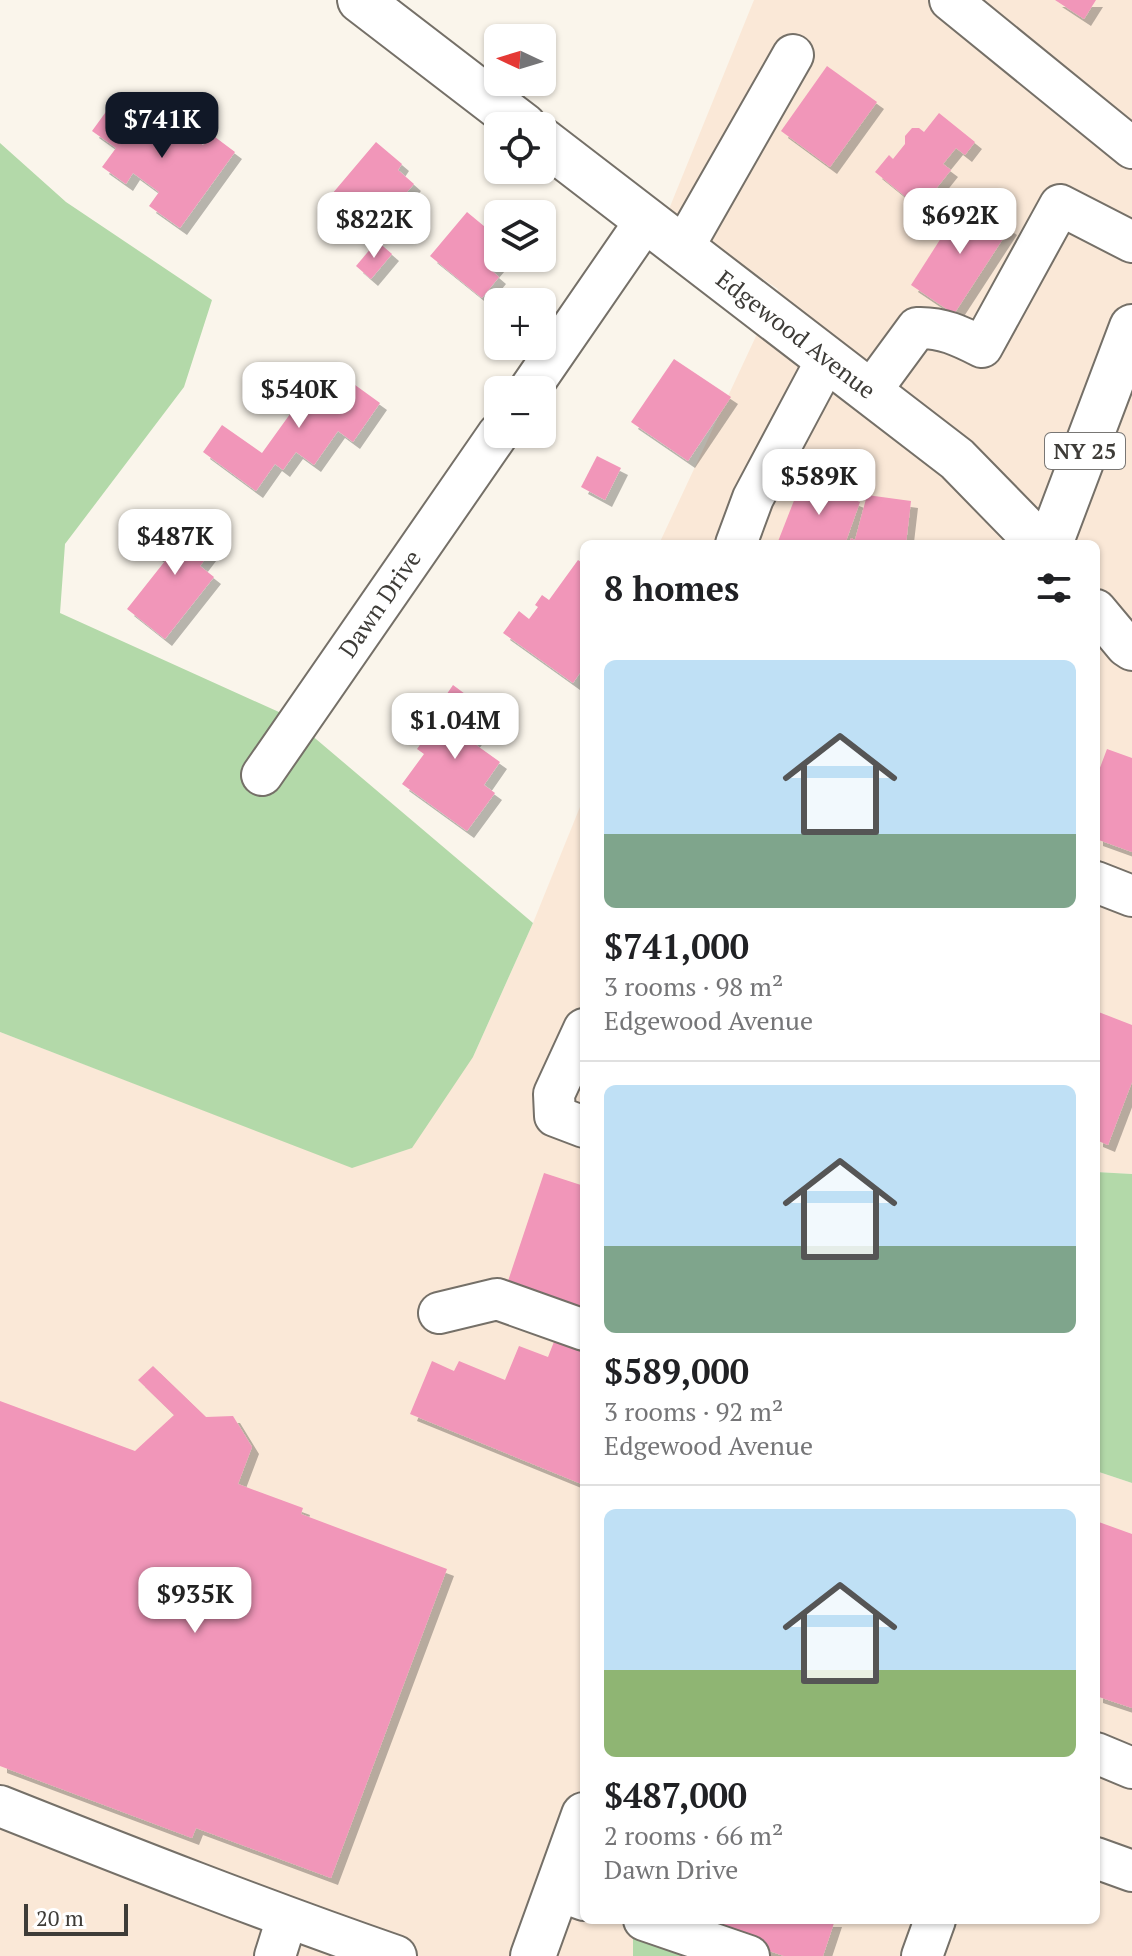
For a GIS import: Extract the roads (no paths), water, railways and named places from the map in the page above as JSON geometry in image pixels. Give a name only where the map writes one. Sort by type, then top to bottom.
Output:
[{"type":"main road","points":[[360,0],[506,112]]},
{"type":"main road","name":"Edgewood Avenue","points":[[556,151],[957,459],[1036,540]]},
{"type":"main road","name":"NY 25","points":[[1052,540],[1132,327]]},
{"type":"main road","points":[[533,1956],[570,1895],[580,1838]]},
{"type":"street","points":[[950,0],[1132,148]]},
{"type":"street","points":[[683,248],[793,55]]},
{"type":"street","points":[[870,392],[917,328],[935,327],[982,347],[1060,205],[1132,242]]},
{"type":"street","points":[[539,376],[646,220]]},
{"type":"street","points":[[737,540],[753,498],[827,359]]},
{"type":"street","name":"Dawn Drive","points":[[262,775],[488,448]]},
{"type":"street","points":[[1100,615],[1132,650]]},
{"type":"street","points":[[1100,884],[1132,896]]},
{"type":"street","points":[[580,1038],[554,1094],[555,1116],[580,1125]]},
{"type":"street","points":[[439,1313],[497,1299],[580,1329]]},
{"type":"street","points":[[1100,1755],[1132,1768]]},
{"type":"street","points":[[0,1806],[287,1918],[396,1956]]},
{"type":"street","points":[[1100,1859],[1132,1871]]},
{"type":"street","points":[[275,1956],[287,1918]]},
{"type":"street","points":[[656,1924],[749,1956]]},
{"type":"street","points":[[922,1956],[934,1924]]}]
